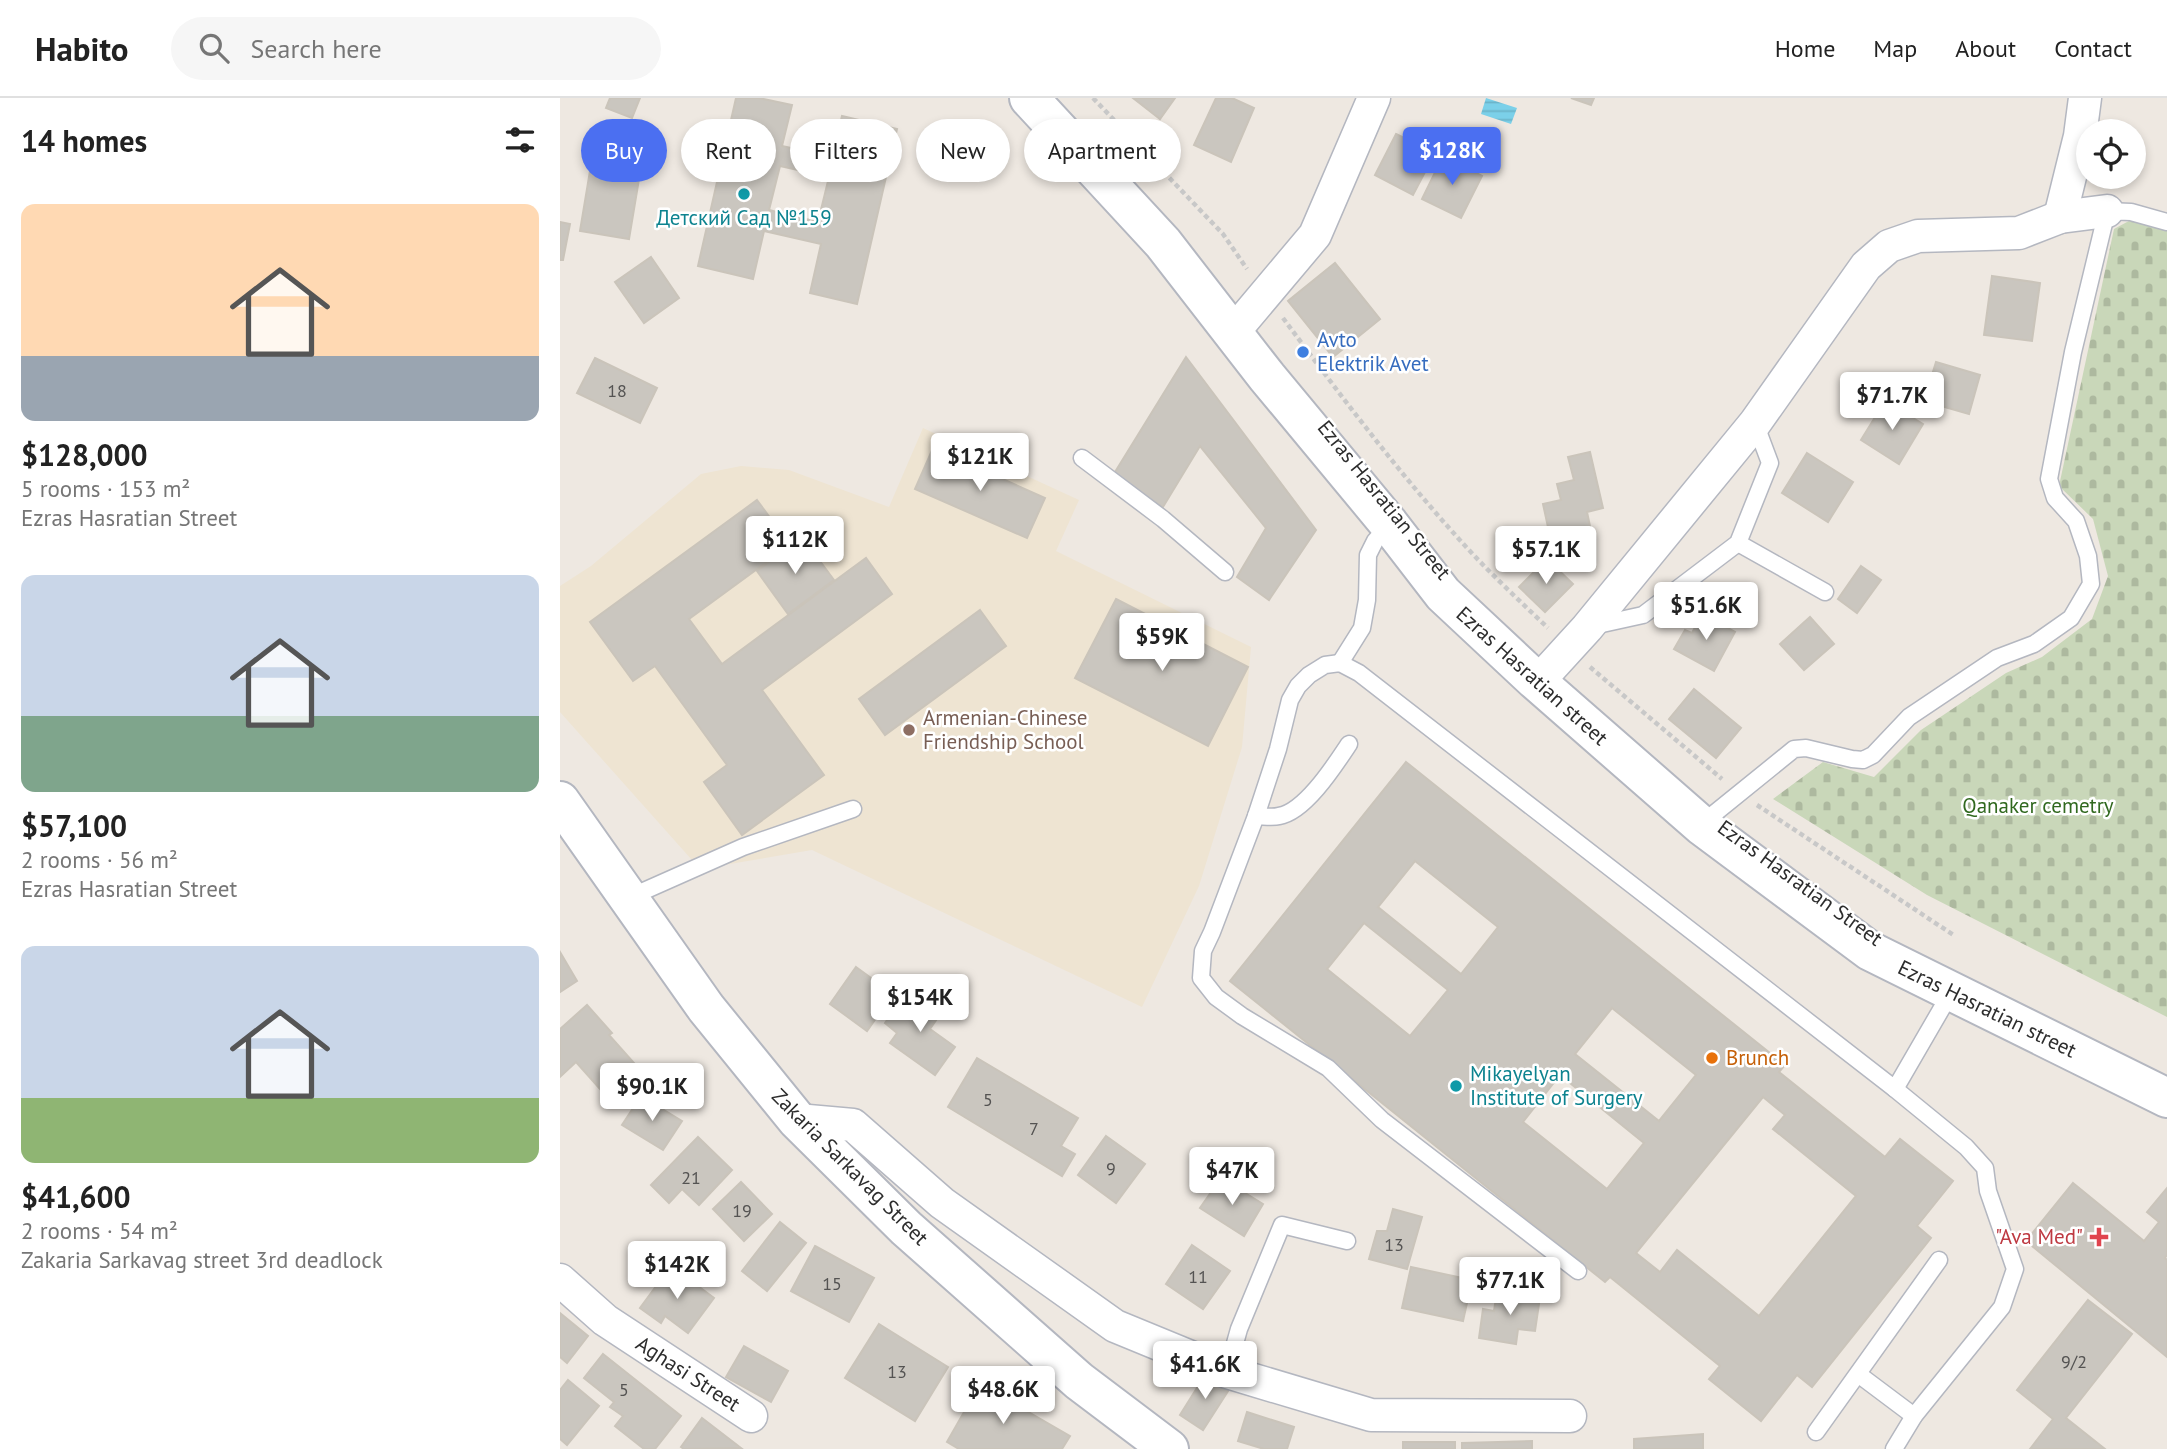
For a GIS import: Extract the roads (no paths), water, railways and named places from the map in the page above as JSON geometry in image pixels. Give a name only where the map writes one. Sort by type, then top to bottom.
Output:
[{"type":"street","name":"Ezras Hasratian street","points":[[1029,98],[1163,243],[1267,377],[1393,520],[1443,594],[1535,680],[1702,827],[1870,951],[1954,987],[2167,1098]]},
{"type":"street","name":"Ezras Hasratian Street","points":[[1046,98],[1168,232],[1393,520],[1451,584],[1567,650],[1710,817],[1874,940],[1954,987],[2167,1085]]},
{"type":"street","points":[[1241,323],[1315,235],[1374,98]]},
{"type":"street","points":[[2060,217],[2080,136],[2085,98]]},
{"type":"street","points":[[1567,650],[1755,423],[1866,266],[1889,246],[1917,236],[2018,233],[2060,217],[2107,211]]},
{"type":"street","name":"Zakaria Sarkavag Street","points":[[560,800],[706,1008],[797,1120],[906,1228],[977,1291],[1079,1381],[1169,1449]]},
{"type":"street","points":[[797,1120],[853,1125],[942,1203],[1115,1326],[1227,1372],[1371,1415],[1570,1416]]},
{"type":"street","name":"Aghasi Street","points":[[560,1280],[605,1320],[751,1416]]},
{"type":"lane","points":[[1710,817],[1794,749],[1801,747],[1863,760],[1873,755],[1909,717],[1997,658],[2034,644],[2071,618],[2091,584],[2088,556],[2076,520],[2055,498],[2049,479],[2073,352],[2107,211],[2131,212],[2167,222]]},
{"type":"lane","points":[[1567,650],[1643,615],[1738,543],[1770,463],[1755,423]]},
{"type":"lane","points":[[1082,458],[1163,519],[1225,572]]},
{"type":"lane","points":[[1340,663],[1362,628],[1367,600],[1368,555],[1393,520]]},
{"type":"lane","points":[[1738,543],[1825,592]]},
{"type":"lane","points":[[1578,1271],[1382,1120],[1328,1068],[1242,1016],[1216,997],[1201,978],[1203,951],[1256,816],[1278,750],[1290,701],[1298,686],[1325,665],[1340,663],[1359,673],[1895,1089],[1966,1147],[1984,1168],[1988,1191],[2015,1269],[2002,1307],[1914,1416],[1894,1449]]},
{"type":"lane","points":[[1256,816],[1281,817],[1303,803],[1349,744]]},
{"type":"lane","points":[[628,898],[743,847],[853,809]]},
{"type":"lane","points":[[1895,1089],[1954,987]]},
{"type":"lane","points":[[1227,1372],[1239,1329],[1282,1224],[1347,1241]]},
{"type":"lane","points":[[1816,1432],[1939,1260]]},
{"type":"lane","points":[[1858,1374],[1914,1416]]},
{"type":"water","points":[[1486,98],[1517,108],[1511,124],[1481,114]]},
{"type":"place","name":"Детский Сад №159","points":[[744,194]]},
{"type":"place","name":"Avto Elektrik Avet","points":[[1303,352]]},
{"type":"place","name":"Armenian-Chinese Friendship School","points":[[909,730]]},
{"type":"place","name":"Brunch","points":[[1712,1058]]},
{"type":"place","name":"Mikayelyan Institute of Surgery","points":[[1456,1086]]},
{"type":"place","name":"\"Ava Med\"","points":[[2099,1237]]},
{"type":"park label","name":"Qanaker cemetry","points":[[2038,806]]}]
